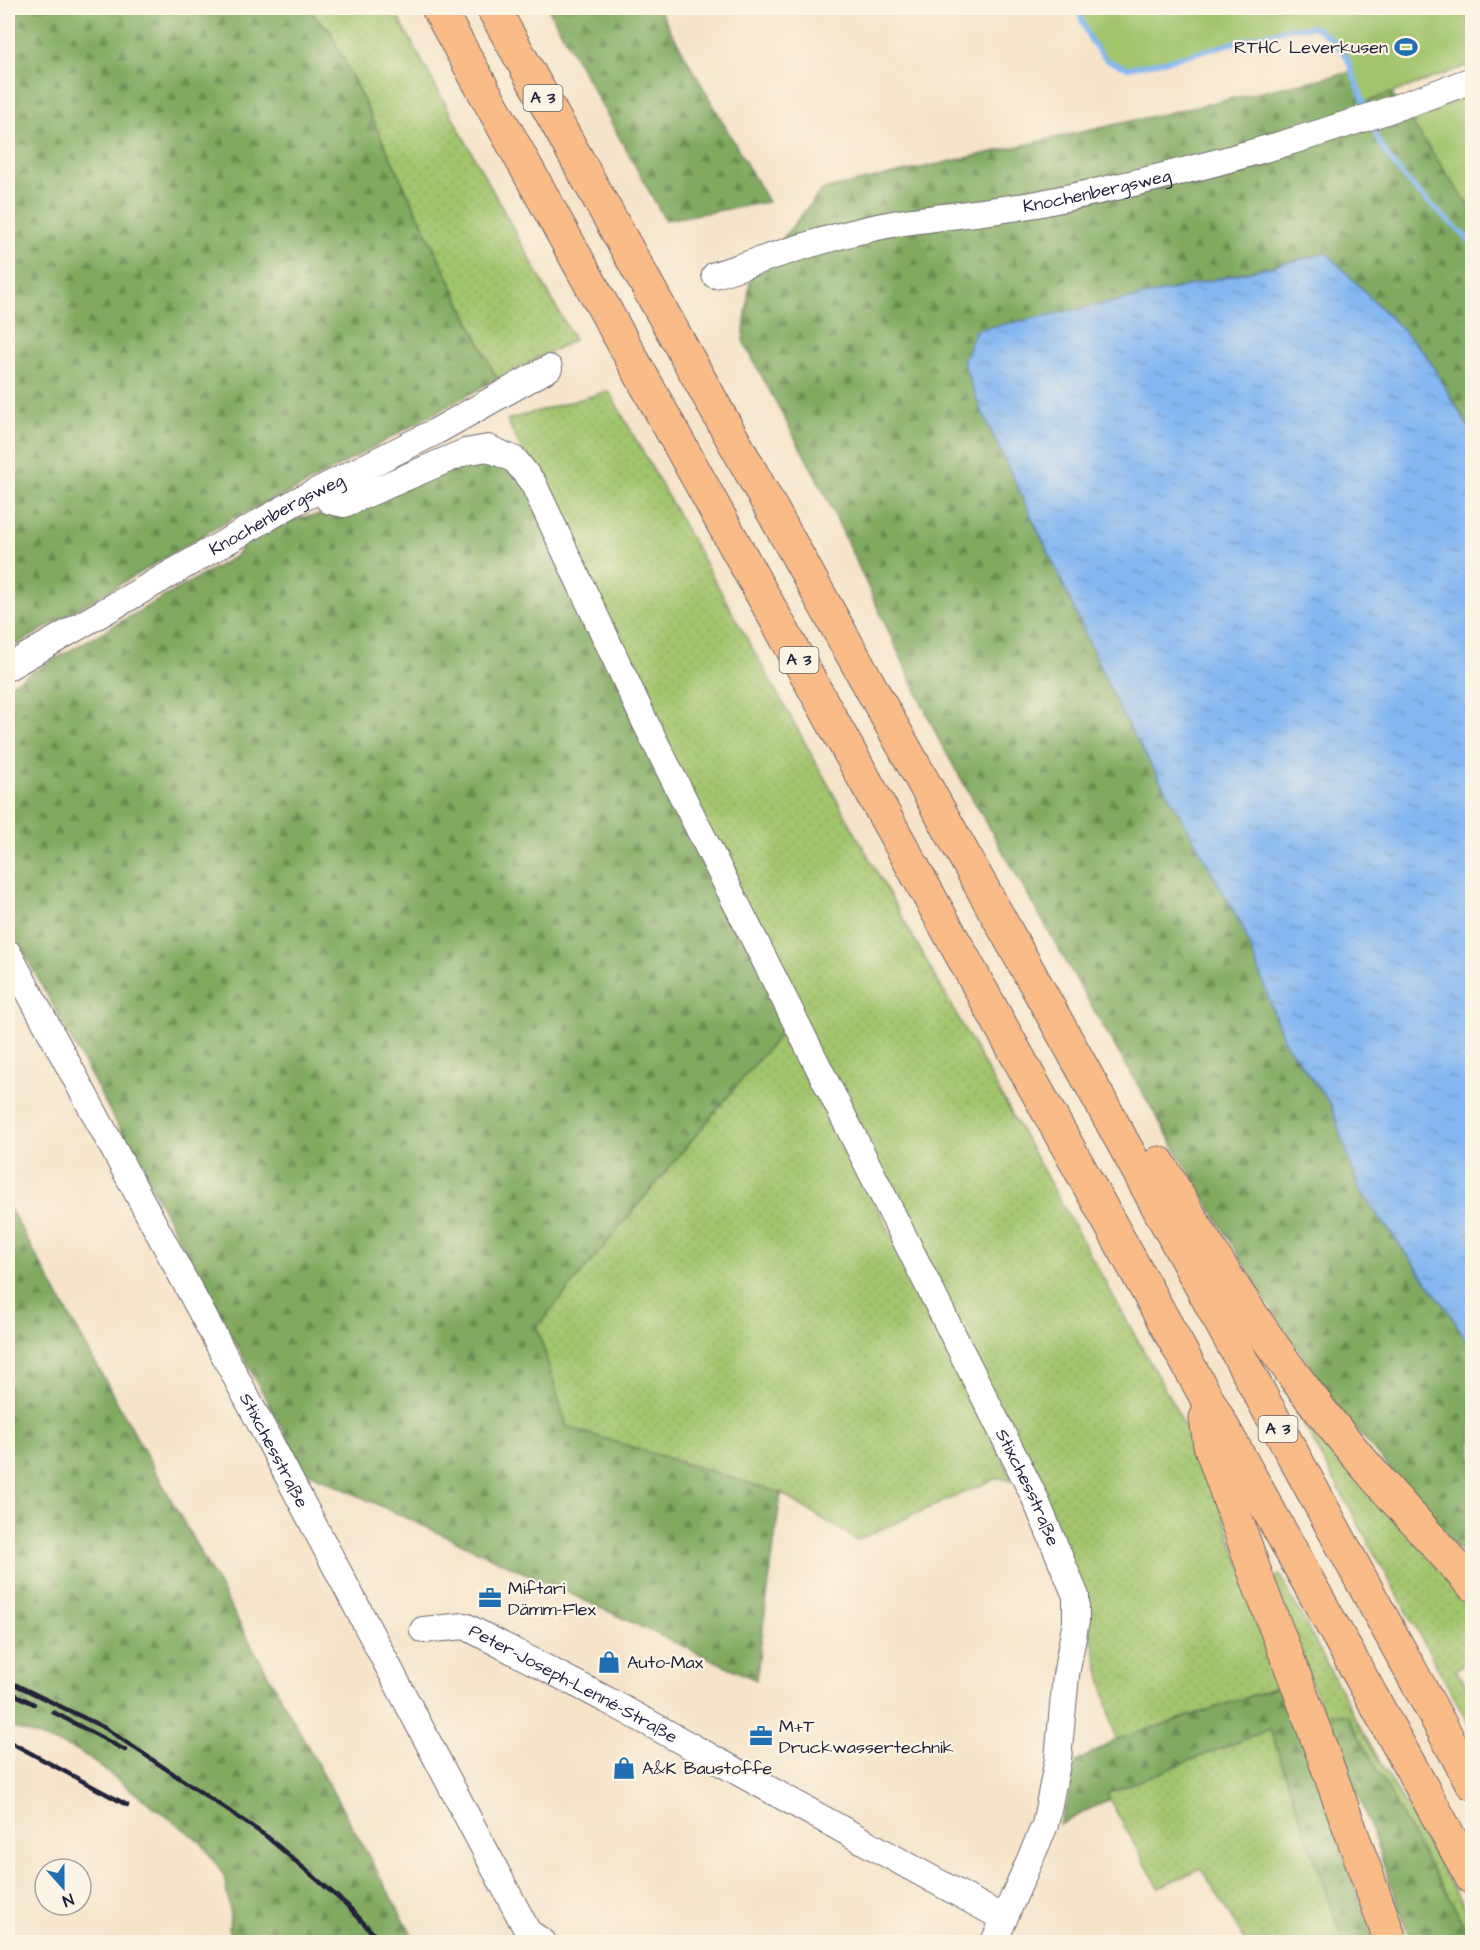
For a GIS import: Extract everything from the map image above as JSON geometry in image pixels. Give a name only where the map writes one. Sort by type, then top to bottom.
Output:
[{"type":"highway","name":"A 3","points":[[438,8],[1473,1878]]},
{"type":"highway","name":"A 3","points":[[493,8],[1085,1073],[1473,1783]]},
{"type":"highway","points":[[1085,1073],[1127,1108],[1199,1233],[1262,1332],[1308,1394],[1354,1452],[1473,1584]]},
{"type":"highway","points":[[1199,1381],[1210,1445],[1391,1942]]},
{"type":"street","name":"Knochenbergsweg","points":[[715,275],[813,242],[897,224],[1036,204],[1176,173],[1389,112],[1473,80]]},
{"type":"street","name":"Knochenbergsweg","points":[[8,667],[297,501],[435,432],[549,368]]},
{"type":"street","name":"Stixchesstraße","points":[[321,490],[330,501],[344,504],[436,464],[476,449],[488,448],[515,460],[533,483],[646,724],[1034,1496],[1076,1596],[1076,1621],[1066,1675],[1058,1759],[1045,1825],[994,1942]]},
{"type":"street","name":"Stixchesstraße","points":[[8,953],[211,1330],[528,1932],[543,1942]]},
{"type":"street","name":"Peter-Joseph-Lenné-Straße","points":[[423,1630],[465,1626],[607,1700],[1003,1918]]},
{"type":"green space","points":[[8,8],[305,8],[329,29],[497,379],[299,488],[233,518],[8,650]]},
{"type":"green space","points":[[305,8],[393,8],[574,340],[497,379],[329,29]]},
{"type":"green space","points":[[548,8],[658,8],[768,202],[665,220]]},
{"type":"green space","name":"RTHC Leverkusen","points":[[1077,8],[1467,8],[1472,37],[1472,64],[1366,102],[1346,56],[1331,39],[1315,27],[1289,28],[1165,61],[1127,68],[1106,60],[1089,38]]},
{"type":"green space","points":[[1373,67],[1472,210],[1472,433],[1425,353],[1326,253],[1153,294],[979,405],[1120,711],[1244,930],[1284,1041],[1331,1105],[1359,1189],[1449,1312],[1472,1349],[1472,1564],[1425,1512],[1337,1406],[1262,1295],[1099,1019],[940,742],[823,490],[743,341],[750,279],[822,190]]},
{"type":"green space","points":[[1472,91],[1472,210],[1412,123]]},
{"type":"green space","points":[[609,391],[1176,1409],[1214,1490],[1284,1685],[1116,1740],[1084,1607],[507,420]]},
{"type":"green space","points":[[493,456],[529,487],[787,1025],[537,1327],[567,1427],[781,1493],[756,1680],[305,1471],[8,923],[8,686],[236,556],[247,540],[301,517],[348,512],[467,460]]},
{"type":"green space","points":[[787,1025],[1013,1480],[997,1478],[857,1540],[781,1493],[567,1427],[537,1327]]},
{"type":"green space","points":[[8,1205],[416,1942],[235,1942],[229,1935],[230,1910],[224,1875],[201,1842],[79,1751],[8,1726]]},
{"type":"green space","points":[[1283,1387],[1472,1598],[1472,1658],[1456,1670],[1472,1697],[1472,1730]]},
{"type":"green space","points":[[1280,1575],[1360,1727],[1472,1920],[1472,1937],[1420,1849],[1331,1713],[1362,1798],[1353,1790],[1271,1579]]},
{"type":"green space","points":[[1284,1685],[1374,1942],[1343,1942],[1270,1729],[1108,1793],[1109,1799],[1059,1825],[1067,1803],[1076,1762],[1116,1740]]},
{"type":"green space","points":[[1330,1713],[1348,1716],[1420,1849],[1472,1937],[1472,1942],[1411,1942]]},
{"type":"green space","points":[[1270,1729],[1343,1942],[1246,1942],[1201,1868],[1159,1888],[1109,1799],[1108,1793]]},
{"type":"water","points":[[1327,253],[1425,353],[1472,433],[1472,1349],[1449,1312],[1359,1189],[1331,1105],[1284,1041],[1244,930],[1120,711],[979,405],[963,362],[976,330],[1153,294]]},
{"type":"waterway","points":[[1077,8],[1089,38],[1106,60],[1127,68],[1165,61],[1289,28],[1315,27],[1331,39],[1346,56],[1367,109]]},
{"type":"waterway","points":[[1372,124],[1388,157],[1401,173],[1472,243]]},
{"type":"railway","points":[[8,1681],[105,1728],[266,1836],[348,1906],[381,1942]]},
{"type":"railway","points":[[8,1691],[34,1704]]},
{"type":"railway","points":[[53,1712],[125,1750]]},
{"type":"railway","points":[[8,1741],[127,1805]]},
{"type":"place","name":"RTHC Leverkusen","points":[[1406,47]]},
{"type":"place","name":"Miftari Dämm-Flex","points":[[490,1598]]},
{"type":"place","name":"Auto-Max","points":[[609,1662]]},
{"type":"place","name":"M+T Druckwassertechnik","points":[[761,1736]]},
{"type":"place","name":"A&K Baustoffe","points":[[624,1768]]}]
